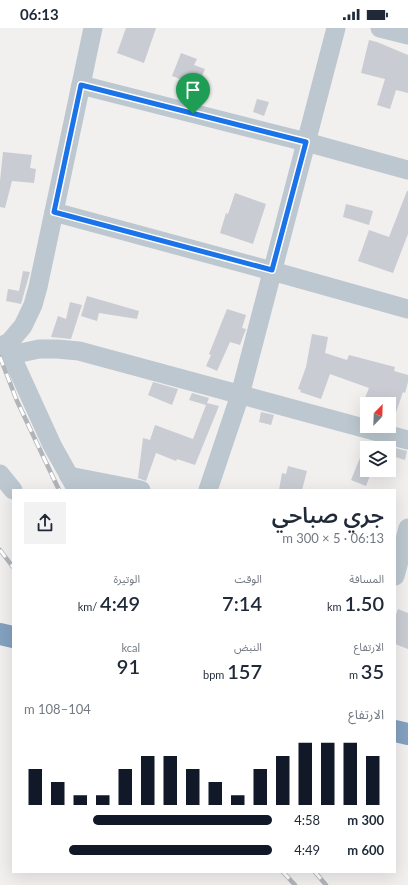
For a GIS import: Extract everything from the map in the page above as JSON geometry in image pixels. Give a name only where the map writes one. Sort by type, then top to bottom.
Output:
[{"type":"highway","points":[[0,634],[12,637]]},
{"type":"highway","points":[[396,731],[408,734]]},
{"type":"street","points":[[6,345],[23,326],[38,287],[93,28]]},
{"type":"street","points":[[208,489],[240,395],[336,28]]},
{"type":"street","points":[[380,28],[408,35]]},
{"type":"street","points":[[81,85],[306,142],[408,170]]},
{"type":"street","points":[[54,212],[272,270],[408,309]]},
{"type":"street","points":[[6,345],[39,349],[79,351],[408,440]]},
{"type":"street","points":[[6,345],[52,445],[73,483],[131,489]]},
{"type":"street","points":[[0,474],[12,489]]},
{"type":"street","points":[[396,572],[404,540]]},
{"type":"building","points":[[126,28],[156,28],[144,63],[117,53]]},
{"type":"building","points":[[369,40],[408,55],[408,93],[396,90],[390,109],[377,105],[385,79],[361,73]]},
{"type":"building","points":[[181,53],[197,59],[194,65],[205,69],[198,86],[172,76]]},
{"type":"building","points":[[257,99],[269,102],[264,116],[253,112]]},
{"type":"building","points":[[3,152],[32,155],[30,168],[36,169],[34,183],[12,181],[5,208],[0,207],[0,181]]},
{"type":"building","points":[[407,191],[408,234],[393,273],[358,261],[369,230],[389,237]]},
{"type":"building","points":[[235,193],[266,204],[253,244],[220,233],[226,213],[228,214]]},
{"type":"building","points":[[346,204],[373,211],[369,225],[343,217]]},
{"type":"building","points":[[23,271],[30,272],[21,304],[6,301],[8,289],[19,291]]},
{"type":"building","points":[[87,296],[139,311],[137,319],[99,313],[97,321],[81,316]]},
{"type":"building","points":[[70,302],[82,305],[71,339],[51,337],[58,316],[66,319]]},
{"type":"building","points":[[227,309],[246,315],[242,328],[246,329],[240,345],[230,342],[217,371],[206,366],[211,355],[209,354]]},
{"type":"building","points":[[312,334],[328,337],[325,353],[347,360],[349,355],[395,367],[394,371],[408,375],[408,382],[405,393],[403,392],[396,412],[396,397],[365,397],[369,388],[330,374],[321,399],[300,392],[301,390],[298,389],[306,367]]},
{"type":"building","points":[[153,382],[178,389],[172,405],[148,395]]},
{"type":"building","points":[[192,393],[209,398],[207,403],[219,406],[195,465],[177,459],[176,461],[156,453],[146,481],[138,478],[143,438],[150,440],[155,425],[193,439],[206,405],[189,400]]},
{"type":"building","points":[[261,412],[274,415],[271,425],[259,422]]},
{"type":"building","points":[[396,448],[407,451],[405,460],[396,457]]},
{"type":"building","points":[[360,458],[360,477],[369,477],[366,486],[351,480]]},
{"type":"building","points":[[288,466],[307,471],[302,489],[279,489],[282,473],[286,474]]},
{"type":"building","points":[[398,609],[408,613],[408,649],[396,644],[396,614]]},
{"type":"railway","points":[[0,357],[17,401],[59,489]]},
{"type":"railway","points":[[0,550],[12,566]]},
{"type":"railway","points":[[284,873],[295,885]]},
{"type":"railway","points":[[316,873],[326,885]]},
{"type":"route","points":[[81,85],[193,114],[306,142],[272,270],[54,212],[81,85]]}]
